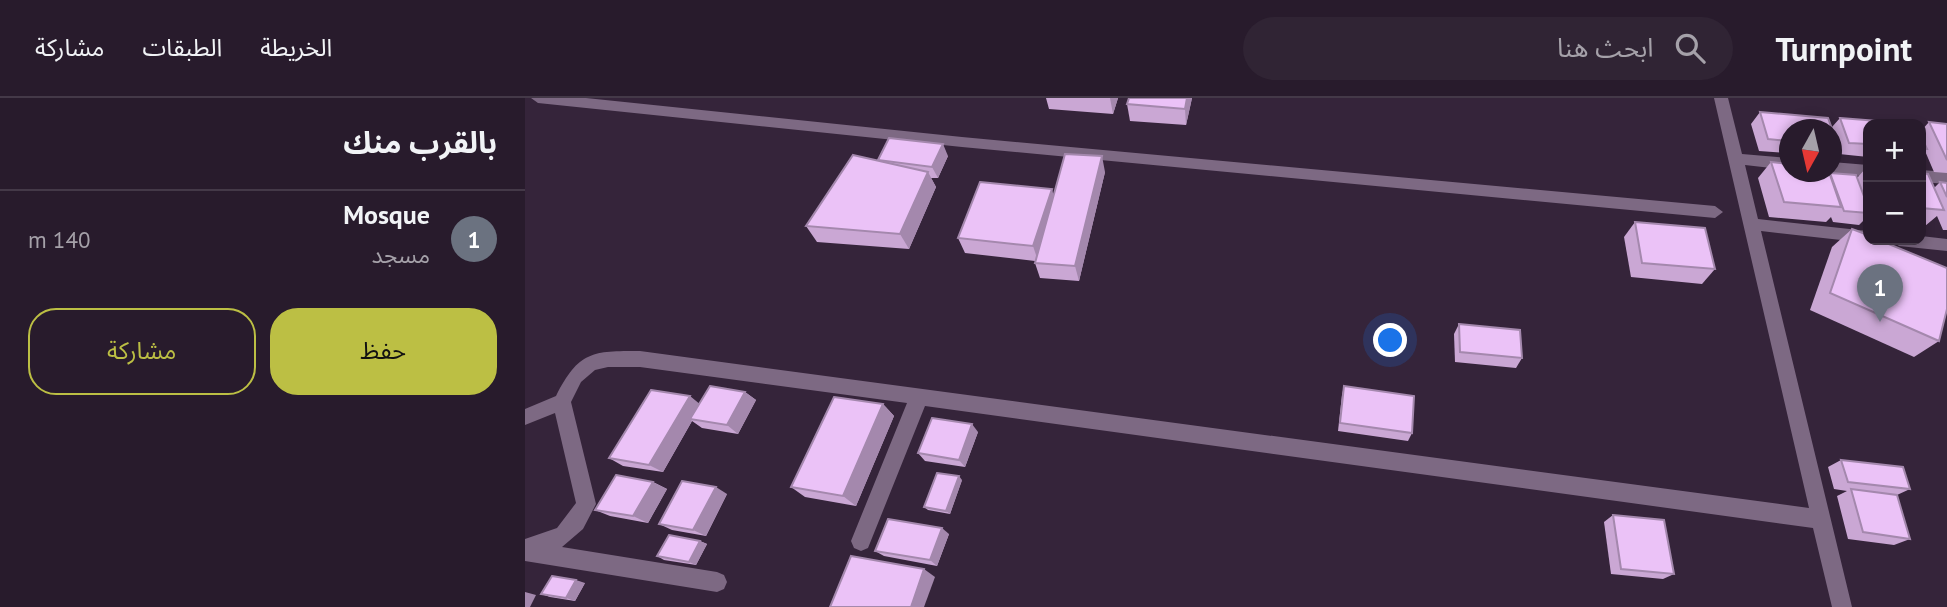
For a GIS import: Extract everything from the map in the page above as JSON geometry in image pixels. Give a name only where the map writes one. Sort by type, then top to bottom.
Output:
[{"type":"street","points":[[538,98],[962,142],[1715,212]]},
{"type":"street","points":[[1716,98],[1735,159],[1842,607]]},
{"type":"street","points":[[1735,159],[1779,163]]},
{"type":"street","points":[[1842,169],[1863,171]]},
{"type":"street","points":[[1926,176],[1947,178]]},
{"type":"street","points":[[1750,224],[1863,235]]},
{"type":"street","points":[[1926,243],[1947,245]]},
{"type":"street","points":[[525,550],[554,543],[571,530],[586,504],[562,402],[575,376],[590,365],[608,359],[640,359],[1821,519]]},
{"type":"street","points":[[861,541],[919,397]]},
{"type":"street","points":[[525,417],[562,402]]},
{"type":"street","points":[[525,550],[717,582]]},
{"type":"building","points":[[1129,98],[1187,98],[1185,109],[1127,104]]},
{"type":"building","points":[[1760,112],[1828,119],[1779,119],[1779,140],[1768,139]]},
{"type":"building","points":[[1840,119],[1863,120],[1863,144],[1849,143]]},
{"type":"building","points":[[1929,122],[1947,124],[1947,160]]},
{"type":"building","points":[[889,138],[943,144],[932,167],[878,160]]},
{"type":"building","points":[[1065,154],[1102,156],[1075,266],[1035,263]]},
{"type":"building","points":[[853,155],[928,172],[900,234],[806,226]]},
{"type":"building","points":[[1771,162],[1779,163],[1779,182],[1832,182],[1841,207],[1784,202]]},
{"type":"building","points":[[1842,174],[1856,175],[1863,194],[1863,213],[1844,211],[1833,182],[1842,182]]},
{"type":"building","points":[[1926,174],[1928,174],[1944,210],[1926,208]]},
{"type":"building","points":[[980,182],[1052,189],[1033,246],[958,238]]},
{"type":"building","points":[[1940,182],[1947,183],[1947,197]]},
{"type":"building","points":[[1635,222],[1705,228],[1715,269],[1642,263]]},
{"type":"building","points":[[1852,229],[1863,233],[1863,245],[1891,245],[1947,268],[1947,309],[1939,341],[1830,293]]},
{"type":"building","points":[[1459,324],[1520,330],[1522,358],[1460,352]]},
{"type":"building","points":[[710,386],[745,392],[727,425],[690,419]]},
{"type":"building","points":[[1344,386],[1414,396],[1412,433],[1340,423]]},
{"type":"building","points":[[651,390],[690,396],[649,465],[609,458]]},
{"type":"building","points":[[834,397],[883,404],[843,496],[791,487]]},
{"type":"building","points":[[932,418],[972,424],[959,460],[918,453]]},
{"type":"building","points":[[1841,460],[1903,467],[1910,489],[1848,482]]},
{"type":"building","points":[[937,473],[959,476],[946,511],[924,507]]},
{"type":"building","points":[[616,475],[653,482],[633,516],[595,510]]},
{"type":"building","points":[[682,481],[716,487],[693,530],[659,524]]},
{"type":"building","points":[[1851,489],[1897,495],[1910,539],[1863,532]]},
{"type":"building","points":[[1613,515],[1664,520],[1674,574],[1621,569]]},
{"type":"building","points":[[888,519],[942,528],[930,560],[875,551]]},
{"type":"building","points":[[669,535],[700,541],[689,562],[657,556]]},
{"type":"building","points":[[851,556],[924,569],[911,607],[830,607]]},
{"type":"building","points":[[552,576],[576,580],[566,598],[541,594]]},
{"type":"place","name":"Mosque","points":[[1880,322]]}]
